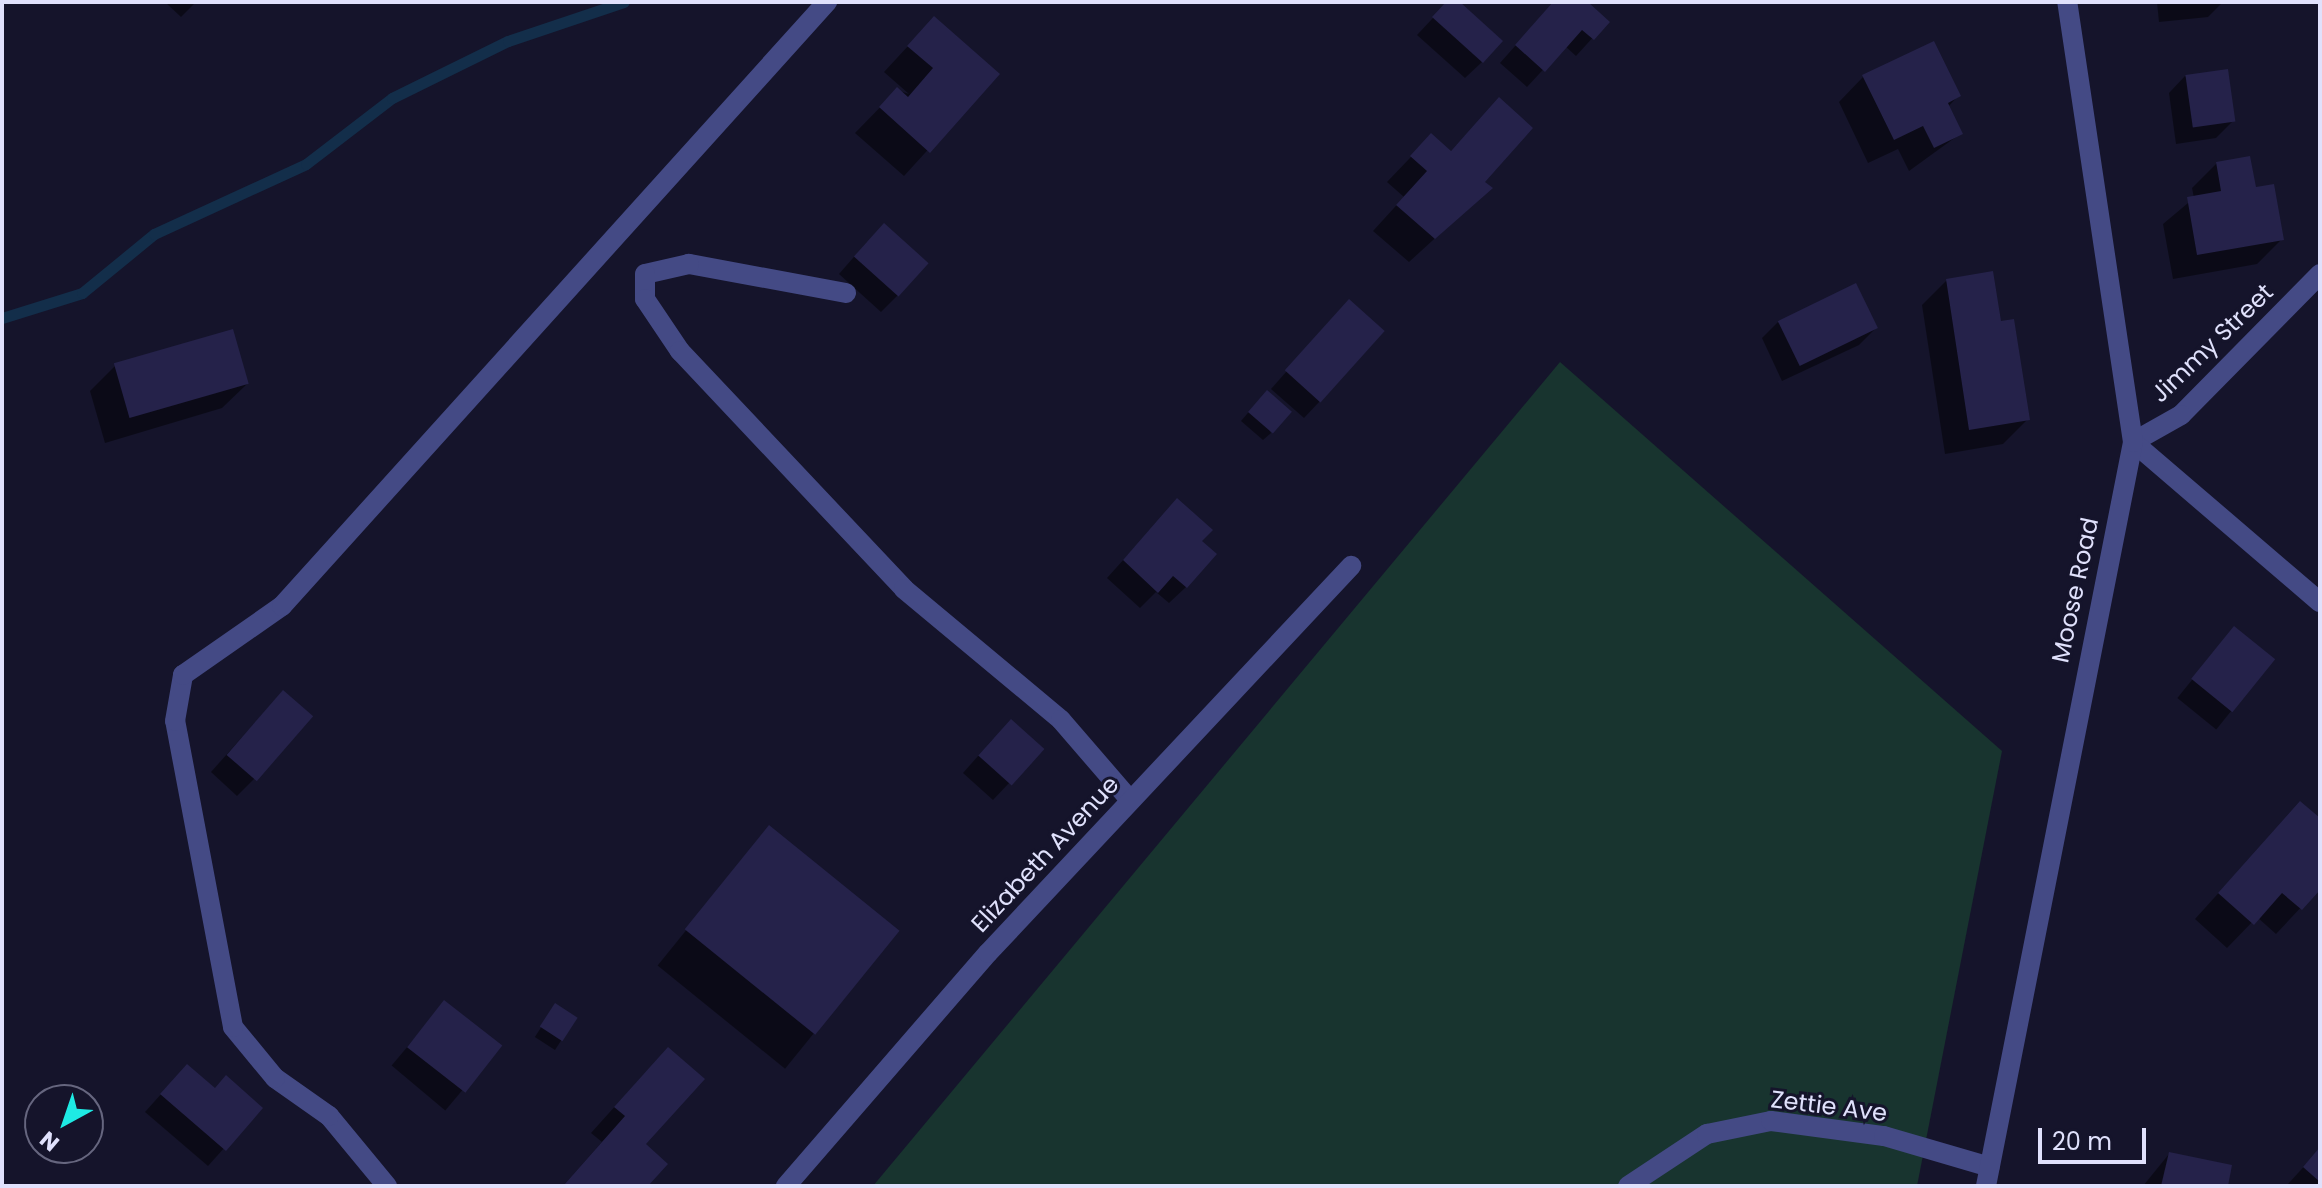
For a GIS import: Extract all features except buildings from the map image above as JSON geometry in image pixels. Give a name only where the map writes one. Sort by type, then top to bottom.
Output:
[{"type":"street","points":[[387,1186],[329,1116],[275,1078],[233,1027],[175,721],[183,675],[282,606],[827,2]]},
{"type":"street","name":"Moose Road","points":[[1988,1176],[2133,442],[2067,2]]},
{"type":"street","points":[[846,293],[689,264],[645,274],[645,299],[680,351],[904,589],[1061,720],[1130,800]]},
{"type":"street","name":"Jimmy Street","points":[[2133,442],[2181,415],[2320,274]]},
{"type":"street","points":[[2133,442],[2320,602]]},
{"type":"street","name":"Elizabeth Avenue","points":[[786,1186],[1130,800],[1351,566]]},
{"type":"street","name":"Zettie Ave","points":[[1628,1186],[1707,1134],[1771,1121],[1884,1136],[1988,1176]]},
{"type":"green space","points":[[1560,362],[2002,751],[1917,1186],[873,1186]]},
{"type":"waterway","points":[[2,318],[82,293],[154,234],[306,164],[392,98],[508,41],[624,2]]}]
